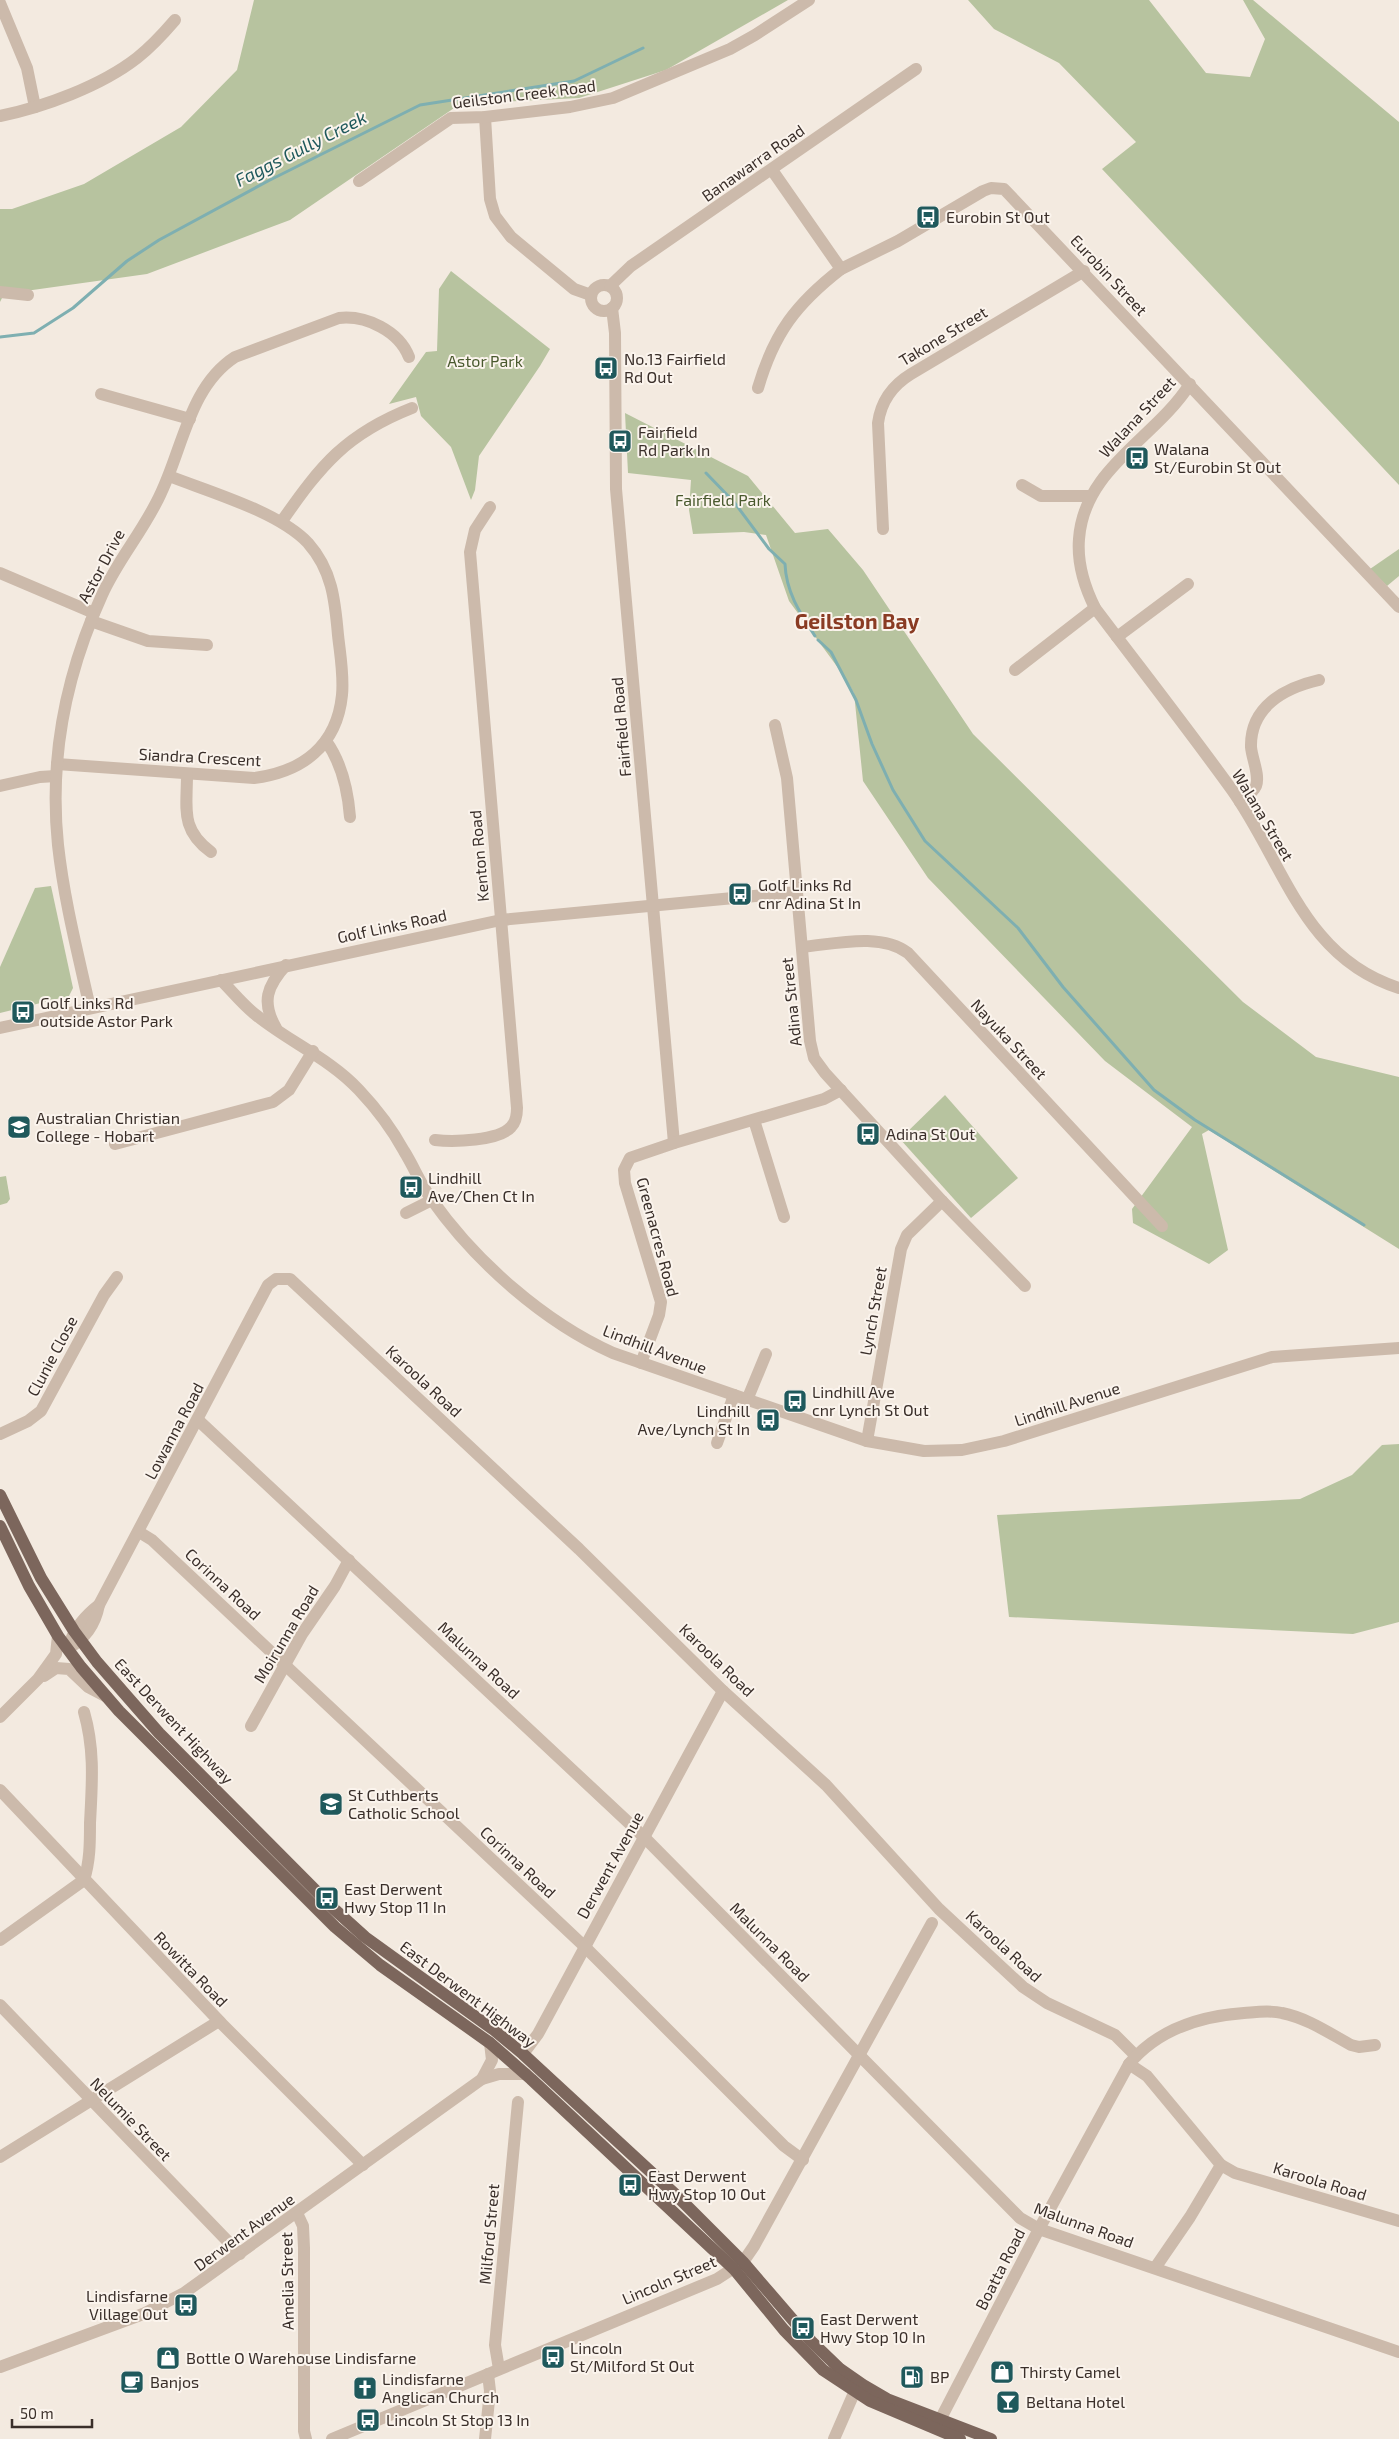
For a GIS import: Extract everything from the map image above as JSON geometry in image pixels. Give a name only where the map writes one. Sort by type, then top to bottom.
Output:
[{"type":"main road","name":"East Derwent Highway","points":[[2,1503],[42,1578],[78,1636],[122,1691],[159,1733],[344,1919],[383,1951],[486,2024],[523,2054],[678,2197],[738,2266],[784,2330],[814,2362],[854,2393],[892,2412],[960,2439]]},
{"type":"main road","name":"East Derwent Highway","points":[[0,1526],[29,1586],[58,1636],[107,1697],[335,1927],[380,1964],[490,2043],[526,2074],[738,2266],[840,2369],[887,2399],[991,2439]]},
{"type":"street","name":"Geilston Creek Road","points":[[359,181],[443,122],[460,116],[485,117],[570,108],[633,91],[730,49],[809,0]]},
{"type":"street","points":[[0,3],[27,68],[35,108]]},
{"type":"street","points":[[0,116],[35,108],[114,72],[135,59],[175,20]]},
{"type":"street","name":"Banawarra Road","points":[[610,286],[631,266],[772,170],[916,68]]},
{"type":"street","points":[[485,117],[490,199],[495,216],[505,231],[574,289],[591,295]]},
{"type":"street","points":[[772,170],[841,269]]},
{"type":"street","name":"Eurobin Street","points":[[758,388],[770,352],[786,322],[806,299],[841,269],[898,241],[983,192],[998,188],[1009,192],[1399,607]]},
{"type":"street","name":"Takone Street","points":[[883,529],[878,423],[882,406],[893,389],[911,374],[1084,271]]},
{"type":"street","points":[[598,286],[610,286],[615,291],[617,298],[612,308],[604,311],[595,308],[591,295],[598,286]]},
{"type":"street","points":[[0,292],[28,295]]},
{"type":"street","name":"Fairfield Road","points":[[612,308],[615,333],[615,474],[674,1143]]},
{"type":"street","name":"Astor Drive","points":[[90,1008],[64,889],[57,829],[57,770],[63,713],[69,684],[92,617],[117,565],[160,496],[204,387],[222,365],[235,357],[340,318],[351,317],[371,322],[398,340],[409,357]]},
{"type":"street","name":"Walana Street","points":[[1190,384],[1175,406],[1107,473],[1089,496],[1079,530],[1079,561],[1086,589],[1096,608],[1240,802],[1295,903],[1314,928],[1354,965],[1399,988]]},
{"type":"street","points":[[101,394],[190,419]]},
{"type":"street","points":[[282,521],[312,478],[341,449],[381,422],[412,408]]},
{"type":"street","name":"Siandra Crescent","points":[[0,786],[40,777],[57,770],[254,778],[283,773],[306,761],[326,741],[337,720],[343,694],[334,593],[325,567],[317,554],[294,530],[282,521],[169,476]]},
{"type":"street","points":[[1022,485],[1041,496],[1089,496]]},
{"type":"street","name":"Kenton Road","points":[[435,1140],[461,1141],[502,1133],[512,1126],[517,1115],[470,552],[475,530],[490,507]]},
{"type":"street","points":[[0,573],[92,617],[148,641],[207,645]]},
{"type":"street","points":[[1117,637],[1188,584]]},
{"type":"street","points":[[1015,670],[1096,608]]},
{"type":"street","points":[[1240,802],[1251,794],[1256,787],[1257,780],[1251,746],[1254,730],[1263,712],[1272,700],[1284,691],[1318,680]]},
{"type":"street","name":"Adina Street","points":[[775,725],[787,778],[812,1051],[819,1066],[942,1200],[1025,1286]]},
{"type":"street","points":[[326,741],[337,760],[347,794],[350,817]]},
{"type":"street","points":[[187,774],[189,827],[198,842],[211,852]]},
{"type":"street","name":"Golf Links Road","points":[[0,1028],[501,920],[797,892]]},
{"type":"street","name":"Nayuka Street","points":[[802,946],[881,941],[897,945],[908,953],[1162,1226]]},
{"type":"street","points":[[278,1030],[269,1016],[268,996],[275,978],[286,966]]},
{"type":"street","name":"Lindhill Avenue","points":[[221,980],[255,1014],[313,1051],[343,1074],[378,1112],[405,1151],[432,1200],[493,1271],[517,1292],[591,1342],[641,1363],[866,1441],[924,1451],[980,1447],[1272,1357],[1399,1348]]},
{"type":"street","points":[[115,1144],[274,1102],[289,1090],[313,1051]]},
{"type":"street","name":"Greenacres Road","points":[[641,1363],[659,1315],[660,1302],[625,1183],[624,1170],[630,1158],[674,1143],[824,1099],[841,1090]]},
{"type":"street","points":[[754,1120],[784,1217]]},
{"type":"street","points":[[406,1213],[432,1200]]},
{"type":"street","name":"Lynch Street","points":[[866,1441],[901,1249],[907,1235],[942,1200]]},
{"type":"street","name":"Clunie Close","points":[[0,1434],[28,1421],[41,1411],[104,1295],[117,1277]]},
{"type":"street","name":"Lowanna Road","points":[[68,1649],[78,1636],[90,1612],[99,1605],[268,1285],[281,1278]]},
{"type":"street","name":"Karoola Road","points":[[281,1278],[290,1279],[296,1283],[586,1556],[723,1690],[826,1784],[939,1909],[1023,1987],[1047,2003],[1115,2035],[1133,2060],[1221,2165],[1235,2172],[1399,2222]]},
{"type":"street","points":[[747,1400],[766,1354]]},
{"type":"street","points":[[717,1443],[734,1396]]},
{"type":"street","name":"Malunna Road","points":[[198,1420],[644,1837],[1020,2218],[1040,2229],[1399,2352]]},
{"type":"street","name":"Corinna Road","points":[[139,1532],[152,1540],[584,1946],[784,2146],[803,2160]]},
{"type":"street","name":"Moirunna Road","points":[[251,1726],[302,1634],[335,1586],[349,1560]]},
{"type":"street","points":[[38,1680],[56,1654],[58,1636]]},
{"type":"street","points":[[0,1717],[38,1680],[56,1668],[69,1669],[88,1687],[107,1697]]},
{"type":"street","name":"Derwent Avenue","points":[[523,2054],[538,2034],[723,1690]]},
{"type":"street","points":[[0,1940],[84,1880],[89,1858],[93,1766],[91,1743],[84,1712]]},
{"type":"street","name":"Rowitta Road","points":[[0,1790],[218,2021],[363,2165]]},
{"type":"street","name":"Lincoln Street","points":[[332,2439],[717,2279],[738,2266],[754,2246],[803,2160],[932,1923]]},
{"type":"street","name":"Nelumie Street","points":[[0,2005],[240,2254]]},
{"type":"street","points":[[1133,2060],[1148,2044],[1165,2034],[1200,2019],[1262,2011],[1275,2011],[1295,2016],[1351,2045],[1359,2047],[1376,2045]]},
{"type":"street","points":[[0,2158],[218,2021]]},
{"type":"street","points":[[482,2079],[492,2060],[490,2043]]},
{"type":"street","name":"Boatta Road","points":[[940,2420],[1040,2229],[1133,2060]]},
{"type":"street","name":"Derwent Avenue","points":[[0,2367],[159,2307],[196,2286],[482,2079],[498,2074],[526,2074]]},
{"type":"street","name":"Milford Street","points":[[485,2439],[518,2102]]},
{"type":"street","points":[[1155,2268],[1190,2217],[1221,2165]]},
{"type":"street","name":"Amelia Street","points":[[297,2213],[302,2226],[304,2248],[304,2431],[306,2439]]},
{"type":"street","points":[[834,2439],[854,2393]]},
{"type":"green space","points":[[254,0],[788,0],[666,70],[579,98],[460,104],[290,220],[147,274],[4,294],[0,302],[0,209],[12,209],[84,184],[181,127],[237,70]]},
{"type":"green space","points":[[968,0],[1149,0],[1206,73],[1250,77],[1265,39],[1243,0],[1253,0],[1399,122],[1399,485],[1102,169],[1136,142],[1059,63],[994,29]]},
{"type":"green space","name":"Astor Park","points":[[451,271],[550,349],[479,456],[475,490],[471,500],[451,447],[421,416],[416,397],[389,404],[426,352],[437,351],[439,289]]},
{"type":"green space","name":"Fairfield Park","points":[[625,413],[748,476],[795,533],[828,529],[863,570],[973,734],[1243,1002],[1316,1057],[1399,1077],[1399,1249],[1209,1130],[1202,1134],[1228,1250],[1209,1264],[1133,1223],[1132,1209],[1192,1127],[1105,1061],[928,878],[863,781],[854,693],[844,676],[789,601],[766,535],[744,532],[693,534],[689,510],[691,480],[628,473]]},
{"type":"green space","points":[[1399,549],[1399,576],[1387,586],[1370,569]]},
{"type":"green space","points":[[51,886],[73,988],[69,996],[0,1013],[0,967],[35,888]]},
{"type":"green space","points":[[945,1095],[1018,1178],[971,1218],[900,1139]]},
{"type":"green space","points":[[6,1176],[10,1199],[7,1203],[0,1205],[0,1177]]},
{"type":"green space","points":[[1399,1444],[1399,1622],[1353,1634],[1009,1617],[997,1515],[1300,1499],[1352,1475],[1382,1445]]},
{"type":"waterway","name":"Faggs Gully Creek","points":[[0,337],[34,333],[73,308],[127,261],[159,240],[268,181],[420,105],[574,81],[643,48]]},
{"type":"waterway","points":[[706,473],[734,502],[769,549],[785,564],[791,593],[815,636]]},
{"type":"waterway","points":[[818,640],[831,652],[856,700],[872,744],[893,790],[925,841],[1018,928],[1063,987],[1154,1090],[1195,1120],[1364,1225]]},
{"type":"place","name":"Eurobin St Out","points":[[928,217]]},
{"type":"place","name":"No.13 Fairfield Rd Out","points":[[606,368]]},
{"type":"place","name":"Fairfield Rd Park In","points":[[620,441]]},
{"type":"place","name":"Walana St/Eurobin St Out","points":[[1137,458]]},
{"type":"place","name":"Golf Links Rd cnr Adina St In","points":[[740,894]]},
{"type":"place","name":"Golf Links Rd outside Astor Park","points":[[23,1012]]},
{"type":"place","name":"Australian Christian College - Hobart","points":[[19,1127]]},
{"type":"place","name":"Adina St Out","points":[[868,1134]]},
{"type":"place","name":"Lindhill Ave/Chen Ct In","points":[[411,1187]]},
{"type":"place","name":"Lindhill Ave cnr Lynch St Out","points":[[795,1401]]},
{"type":"place","name":"Lindhill Ave/Lynch St In","points":[[768,1420]]},
{"type":"place","name":"St Cuthberts Catholic School","points":[[331,1804]]},
{"type":"place","name":"East Derwent Hwy Stop 11 In","points":[[327,1898]]},
{"type":"place","name":"East Derwent Hwy Stop 10 Out","points":[[630,2185]]},
{"type":"place","name":"Lindisfarne Village Out","points":[[186,2305]]},
{"type":"place","name":"East Derwent Hwy Stop 10 In","points":[[803,2328]]},
{"type":"place","name":"Lincoln St/Milford St Out","points":[[553,2357]]},
{"type":"place","name":"Bottle O Warehouse Lindisfarne","points":[[168,2358]]},
{"type":"place","name":"Thirsty Camel","points":[[1002,2372]]},
{"type":"place","name":"BP","points":[[912,2377]]},
{"type":"place","name":"Banjos","points":[[132,2382]]},
{"type":"place","name":"Lindisfarne Anglican Church","points":[[365,2388]]},
{"type":"place","name":"Beltana Hotel","points":[[1008,2402]]},
{"type":"place","name":"Lincoln St Stop 13 In","points":[[368,2420]]},
{"type":"district","name":"Geilston Bay","points":[[857,622]]}]
